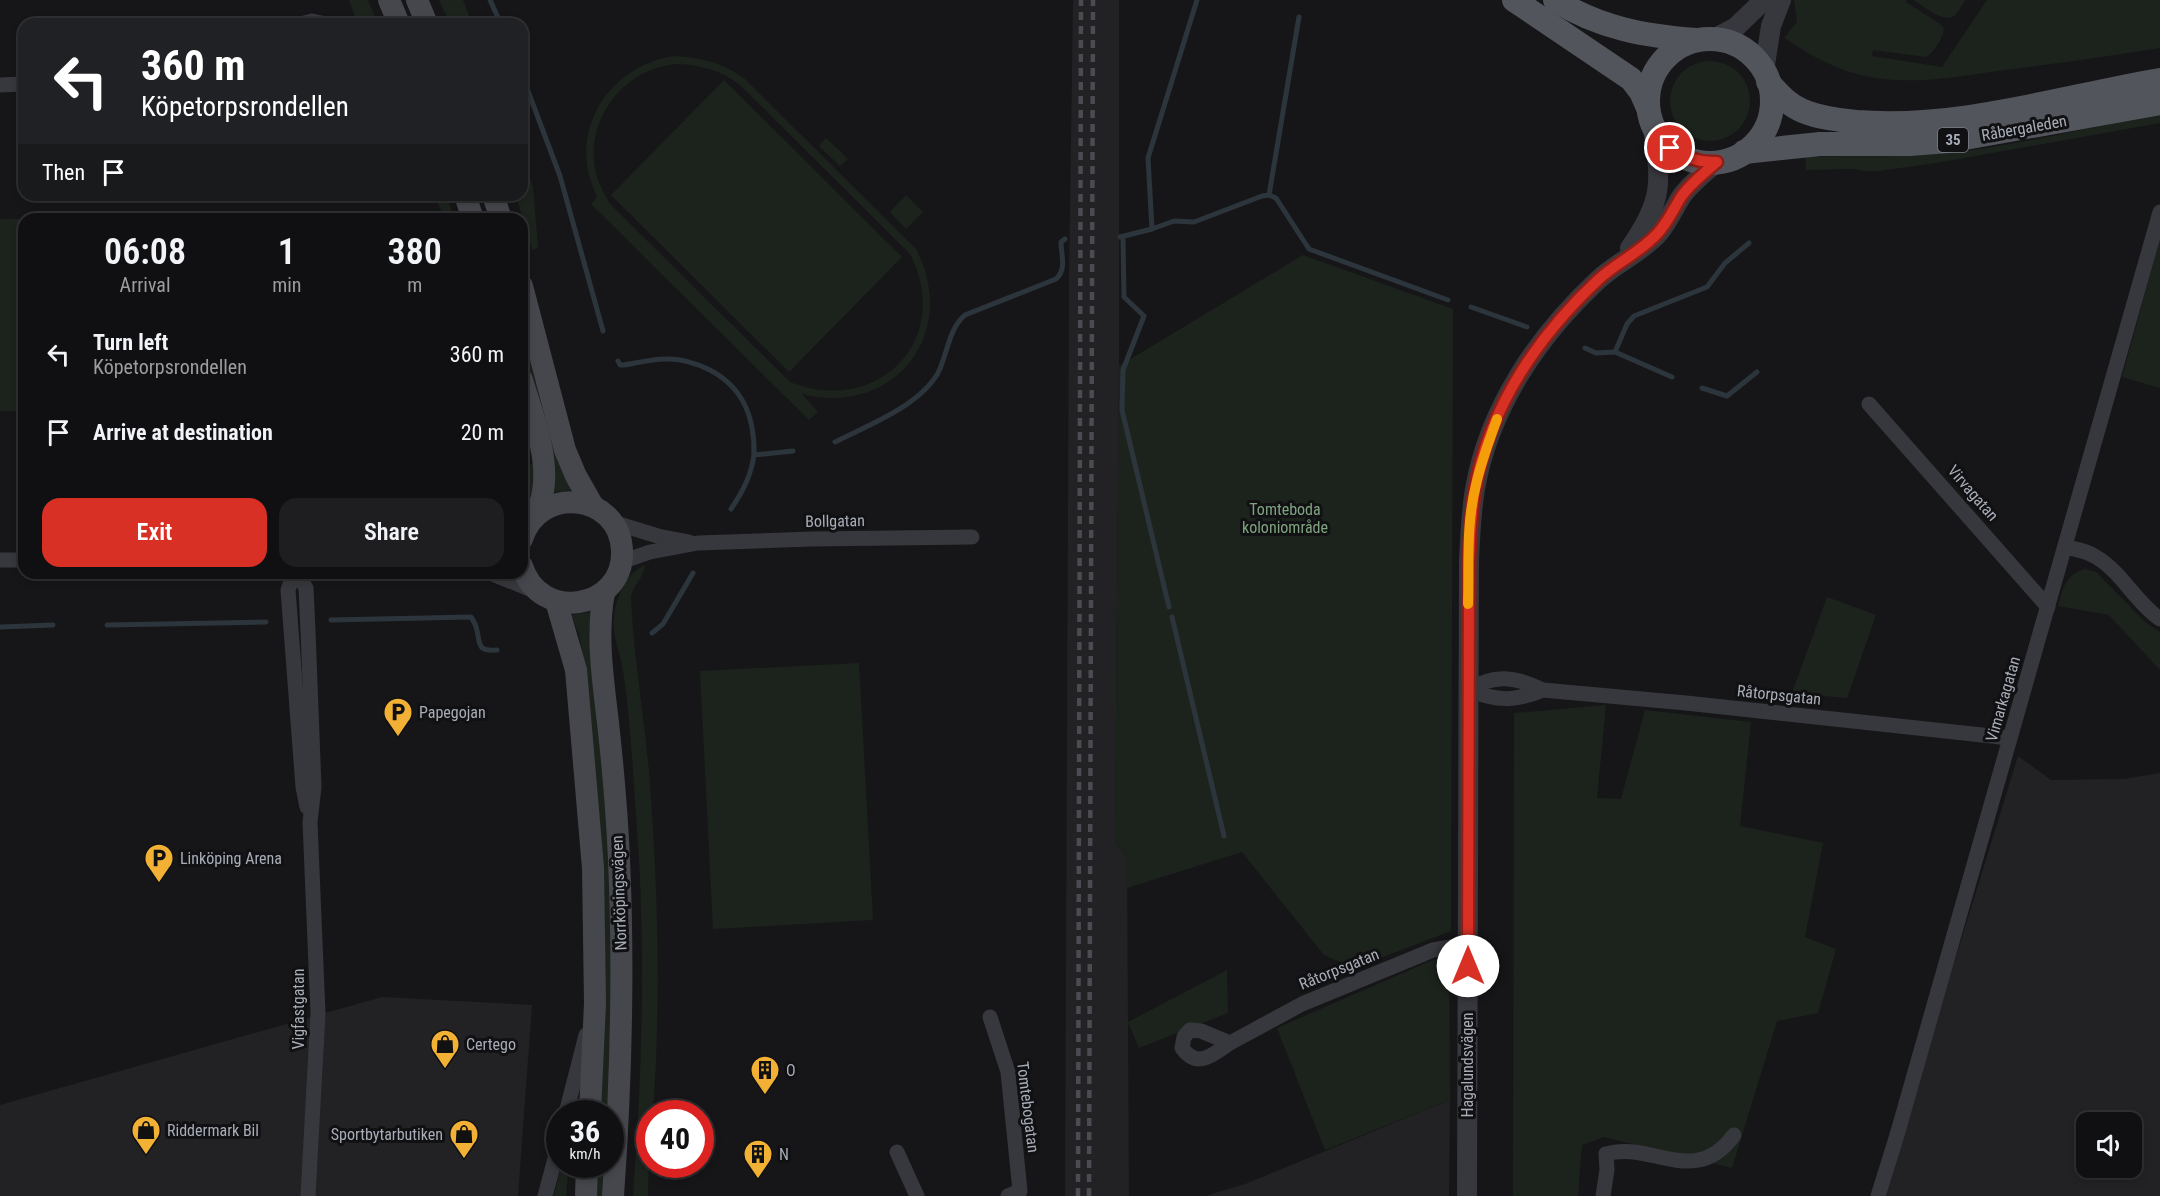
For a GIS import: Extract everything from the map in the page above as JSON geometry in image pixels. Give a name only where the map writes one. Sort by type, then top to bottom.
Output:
[{"type":"main road","points":[[388,0],[396,18]]},
{"type":"main road","points":[[417,0],[425,18]]},
{"type":"main road","name":"35","points":[[1514,0],[1631,79],[1641,92],[1663,141],[1678,154],[1697,161],[1717,162],[1731,159],[1744,152],[1759,138],[1768,121],[1771,102],[1766,76],[1754,58],[1742,48],[1728,42],[1653,36],[1622,29],[1581,15],[1555,0]]},
{"type":"main road","points":[[1650,116],[1651,81],[1660,64],[1673,51],[1705,40]]},
{"type":"main road","name":"Råbergaleden","points":[[1766,76],[1785,101],[1803,111],[1832,119],[1883,123],[1919,122],[1980,115],[2160,80]]},
{"type":"main road","name":"Råbergaleden","points":[[1744,152],[1820,144],[1901,144],[1948,141],[2160,103]]},
{"type":"main road","points":[[528,309],[565,450],[593,506],[612,522],[621,541],[621,562],[614,579],[604,591],[588,601],[572,603],[548,597]]},
{"type":"main road","points":[[528,402],[543,465],[544,490],[528,524]]},
{"type":"main road","points":[[528,524],[545,508],[563,502],[593,506]]},
{"type":"main road","name":"Norrköpingsvägen","points":[[528,579],[548,597],[576,670],[593,868],[595,1003],[591,1100]]},
{"type":"main road","name":"Norrköpingsvägen","points":[[604,591],[600,615],[600,648],[619,858],[622,1019],[613,1196]]},
{"type":"main road","points":[[586,1196],[587,1178]]},
{"type":"street","points":[[1705,40],[1736,27],[1764,0]]},
{"type":"street","points":[[1766,76],[1771,26],[1781,0]]},
{"type":"street","points":[[0,85],[18,84]]},
{"type":"street","name":"Hagalundsvägen","points":[[1620,262],[1646,226],[1654,208],[1659,187],[1658,163],[1650,116]]},
{"type":"street","name":"Hagalundsvägen","points":[[1467,1196],[1468,690],[1470,528],[1475,487],[1487,445],[1507,396],[1531,357],[1564,314],[1600,278],[1646,245],[1656,235],[1666,224],[1681,197],[1697,177],[1717,162]]},
{"type":"street","name":"Vimarkagatan","points":[[1878,1196],[1898,1135],[2160,212]]},
{"type":"street","name":"Virvagatan","points":[[1869,404],[2048,607]]},
{"type":"street","name":"Bollgatan","points":[[612,522],[658,536],[698,543]]},
{"type":"street","name":"Bollgatan","points":[[621,562],[650,552],[698,543],[972,537]]},
{"type":"street","points":[[2065,547],[2086,552],[2104,562],[2150,613],[2160,620]]},
{"type":"street","points":[[0,560],[18,560]]},
{"type":"street","name":"Vigfastgatan","points":[[299,579],[306,588],[307,599],[314,787],[310,822],[318,1013],[308,1196]]},
{"type":"street","points":[[504,579],[548,597]]},
{"type":"street","name":"Råtorpsgatan","points":[[1468,690],[1490,679],[1509,678],[1543,690],[2010,738]]},
{"type":"street","name":"Råtorpsgatan","points":[[1468,690],[1503,700],[1530,696],[1543,690]]},
{"type":"street","name":"Råtorpsgatan","points":[[1230,1042],[1302,1004],[1433,950],[1468,944]]},
{"type":"street","points":[[569,1100],[595,1003]]},
{"type":"street","name":"Tomtebogatan","points":[[990,1017],[1008,1072],[1019,1181],[1020,1191],[1008,1196]]},
{"type":"street","points":[[1603,1196],[1607,1170],[1606,1154],[1619,1150],[1664,1159],[1693,1161],[1709,1157],[1726,1146],[1734,1135]]},
{"type":"street","points":[[897,1152],[917,1196]]},
{"type":"street","points":[[545,1196],[550,1178]]},
{"type":"shaded area","points":[[1073,0],[1119,0],[1115,842],[1127,858],[1129,1196],[1065,1196],[1069,278]]},
{"type":"shaded area","points":[[2018,756],[2051,780],[2124,779],[2160,773],[2160,1196],[1882,1196]]},
{"type":"shaded area","points":[[382,997],[532,1005],[518,1196],[0,1196],[0,1105]]},
{"type":"shaded area","points":[[1450,1100],[1449,1196],[1205,1196],[1245,1184]]},
{"type":"green space","points":[[349,0],[368,0],[376,18],[356,18]]},
{"type":"green space","points":[[439,0],[463,0],[470,18],[447,18]]},
{"type":"green space","points":[[1794,0],[1907,0],[1906,2],[1944,29],[1937,45],[1926,57],[1873,50],[1872,56],[1942,67],[1987,0],[2160,0],[2160,48],[1950,78],[1902,80],[1870,77],[1836,67],[1784,38],[1797,22]]},
{"type":"green space","points":[[1914,0],[1965,0],[1955,15],[1949,18],[1933,13]]},
{"type":"green space","points":[[676,56],[695,58],[721,65],[745,79],[916,249],[928,281],[930,311],[924,338],[910,362],[890,381],[865,393],[835,398],[802,394],[818,412],[809,420],[591,204],[597,197],[588,171],[586,150],[589,130],[596,111],[607,94],[621,80],[637,68],[656,60]],"holes":[[[677,64],[718,72],[740,85],[910,254],[921,285],[922,315],[915,341],[900,363],[878,379],[852,389],[822,390],[790,382],[610,204],[595,169],[594,150],[603,114],[613,98],[641,75],[658,68]]]},
{"type":"green space","points":[[1710,61],[1725,64],[1738,73],[1747,86],[1750,101],[1747,116],[1738,129],[1725,138],[1710,141],[1695,138],[1682,129],[1673,116],[1670,101],[1673,86],[1682,73],[1695,64]]},
{"type":"green space","points":[[724,80],[902,257],[789,372],[611,195]]},
{"type":"green space","points":[[2160,114],[2160,123],[1942,162],[1879,171],[1806,170],[1805,157],[1901,156],[1961,151]]},
{"type":"green space","points":[[826,138],[848,159],[840,166],[819,146]]},
{"type":"green space","points":[[528,172],[533,187],[538,248],[532,250],[528,236],[528,213],[521,213],[518,201],[528,201]]},
{"type":"green space","points":[[906,195],[923,212],[906,229],[890,212]]},
{"type":"green space","points":[[437,201],[448,201],[453,213],[442,213]]},
{"type":"green space","points":[[0,219],[18,219],[18,411],[0,411]]},
{"type":"green space","points":[[2160,239],[2160,388],[2122,377]]},
{"type":"green space","name":"Tomteboda koloniområde","points":[[1303,255],[1453,309],[1451,931],[1354,968],[1324,955],[1242,852],[1127,888],[1127,858],[1115,842],[1119,366]]},
{"type":"green space","points":[[528,337],[573,490],[554,492],[552,454],[528,365]]},
{"type":"green space","points":[[529,464],[534,464],[532,492],[528,499]]},
{"type":"green space","points":[[645,565],[631,596],[647,750],[656,900],[657,1028],[654,1100],[639,1100],[642,966],[640,874],[630,729],[623,670],[614,624],[615,609],[623,586],[638,569]]},
{"type":"green space","points":[[2085,569],[2096,572],[2145,622],[2160,632],[2160,670],[2109,615],[2058,606],[2069,578]]},
{"type":"green space","points":[[1827,597],[1876,615],[1847,698],[1792,693]]},
{"type":"green space","points":[[590,612],[589,635],[608,837],[612,943],[610,1100],[601,1100],[604,1026],[583,657],[579,634],[571,615]]},
{"type":"green space","points":[[859,663],[873,920],[713,929],[700,671]]},
{"type":"green space","points":[[1606,705],[1597,798],[1621,799],[1645,710],[1751,722],[1740,826],[1823,843],[1805,937],[1836,949],[1818,1013],[1777,1021],[1732,1168],[1604,1137],[1582,1145],[1578,1196],[1513,1196],[1514,713]]},
{"type":"green space","points":[[1449,959],[1450,1100],[1325,1150],[1277,1028],[1433,960]]},
{"type":"green space","points":[[1227,970],[1228,1013],[1139,1048],[1128,1022]]},
{"type":"green space","points":[[636,1150],[636,1178],[648,1178],[648,1196],[633,1196]]},
{"type":"green space","points":[[558,1178],[568,1178],[566,1196],[554,1196]]},
{"type":"green space","points":[[597,1178],[606,1178],[605,1196],[596,1196]]},
{"type":"waterway","points":[[490,0],[498,18]]},
{"type":"waterway","points":[[1152,229],[1148,158],[1197,0]]},
{"type":"waterway","points":[[1269,195],[1299,17]]},
{"type":"waterway","points":[[528,91],[560,176],[603,331]]},
{"type":"waterway","points":[[1120,237],[1174,221],[1194,222],[1269,195],[1276,198],[1309,249],[1448,300]]},
{"type":"waterway","points":[[1123,237],[1124,297],[1144,316],[1123,370],[1122,410],[1169,607]]},
{"type":"waterway","points":[[835,442],[892,414],[930,385],[938,373],[955,327],[965,315],[1056,279],[1063,262],[1061,242],[1065,239]]},
{"type":"waterway","points":[[1615,352],[1627,324],[1634,316],[1707,287],[1725,263],[1749,243]]},
{"type":"waterway","points":[[1471,307],[1527,327]]},
{"type":"waterway","points":[[1585,348],[1596,353],[1615,352],[1672,377]]},
{"type":"waterway","points":[[618,361],[620,365],[624,365],[660,359],[683,360],[705,367],[722,377],[745,405],[752,429],[754,455]]},
{"type":"waterway","points":[[1702,388],[1727,396],[1757,372]]},
{"type":"waterway","points":[[731,509],[746,483],[754,455],[793,451]]},
{"type":"waterway","points":[[652,633],[663,624],[693,573]]},
{"type":"waterway","points":[[331,620],[471,617],[482,648],[497,650]]},
{"type":"waterway","points":[[1172,617],[1224,836]]},
{"type":"waterway","points":[[107,625],[266,622]]},
{"type":"waterway","points":[[0,627],[53,625]]},
{"type":"railway","points":[[1078,1196],[1081,0]]},
{"type":"railway","points":[[1089,1196],[1093,0]]},
{"type":"slow traffic","points":[[1468,604],[1470,528],[1475,487],[1497,419]]},
{"type":"place","name":"Papegojan","points":[[398,738]]},
{"type":"place","name":"Linköping Arena","points":[[159,884]]},
{"type":"place","name":"Certego","points":[[445,1070]]},
{"type":"place","name":"O","points":[[765,1096]]},
{"type":"place","name":"Riddermark Bil","points":[[146,1156]]},
{"type":"place","name":"Sportbytarbutiken","points":[[464,1160]]},
{"type":"place","name":"N","points":[[758,1180]]},
{"type":"route","points":[[1468,966],[1469,561],[1475,487],[1487,445],[1507,396],[1531,357],[1564,314],[1600,278],[1646,245],[1656,235],[1666,224],[1681,197],[1697,177],[1717,162],[1697,161],[1678,154],[1670,148]]}]
